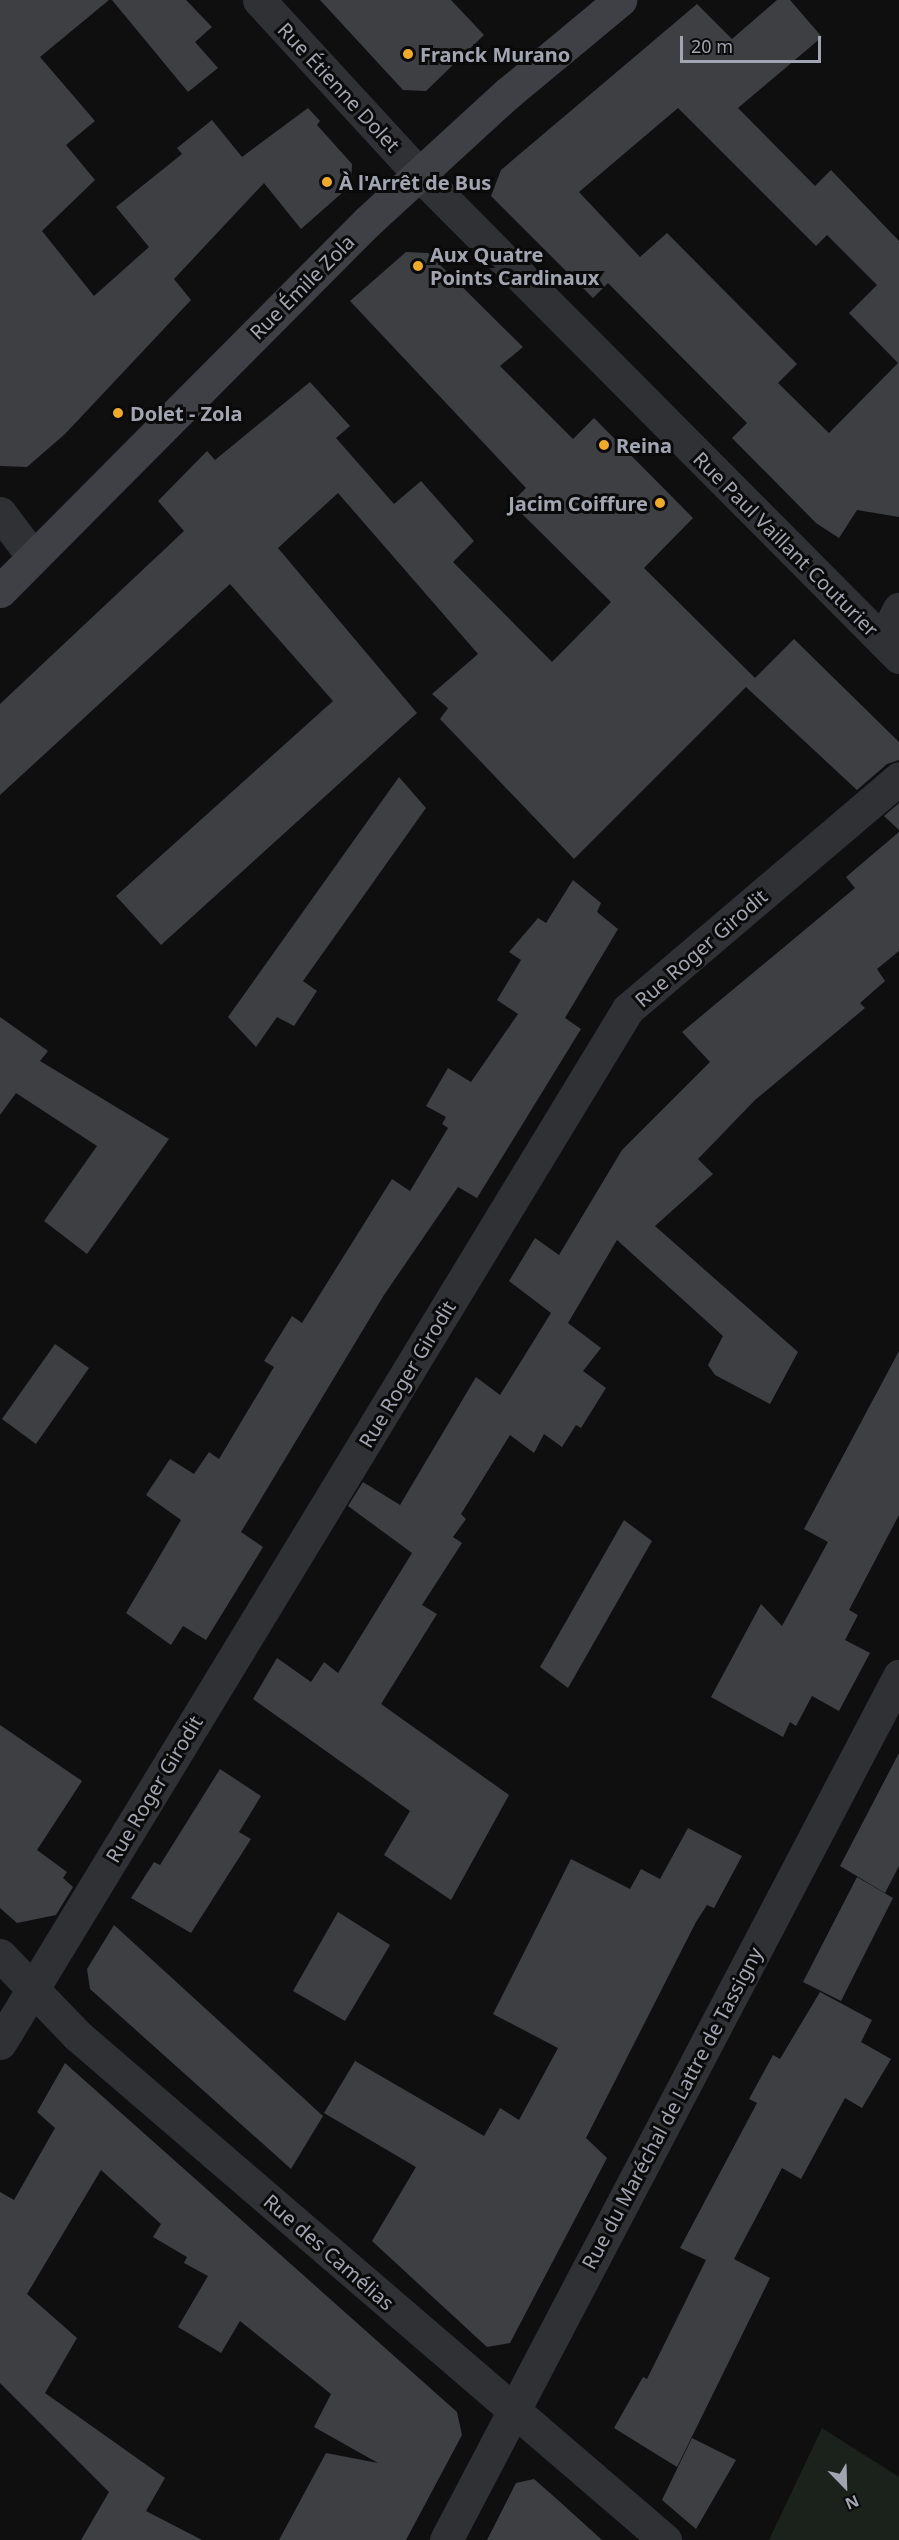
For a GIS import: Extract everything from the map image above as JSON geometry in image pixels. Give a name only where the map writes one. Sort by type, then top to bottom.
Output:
[{"type":"main road","name":"Rue Émile Zola","points":[[0,591],[12,536],[419,174],[620,0]]},
{"type":"street","name":"Rue Étienne Dolet","points":[[259,0],[419,174]]},
{"type":"street","name":"Rue Paul Vaillant Couturier","points":[[419,174],[480,240],[891,649]]},
{"type":"street","points":[[891,649],[899,609]]},
{"type":"street","name":"Rue Roger Girodit","points":[[0,2043],[628,1009],[899,778]]},
{"type":"street","name":"Rue du Maréchal de Lattre de Tassigny","points":[[446,2540],[512,2409],[899,1676]]},
{"type":"street","name":"Rue des Camélias","points":[[0,1955],[78,2036],[665,2540]]},
{"type":"shaded area","points":[[822,2428],[899,2477],[899,2540],[769,2540]]},
{"type":"building","points":[[0,0],[109,0],[40,57],[95,121],[66,145],[95,180],[42,231],[94,296],[149,247],[116,207],[182,154],[177,148],[212,120],[242,157],[308,108],[320,121],[317,125],[352,164],[351,185],[301,229],[264,183],[174,279],[191,300],[65,434],[27,467],[0,466]]},
{"type":"building","points":[[112,0],[186,0],[212,27],[195,42],[218,68],[188,92]]},
{"type":"building","points":[[320,0],[451,0],[484,35],[426,91],[403,90]]},
{"type":"building","points":[[777,0],[790,0],[822,37],[738,108],[815,186],[831,170],[899,241],[899,517],[857,510],[839,538],[816,523],[732,438],[747,423],[608,283],[593,298],[491,196],[501,170],[697,4],[732,39]],"holes":[[[678,108],[816,246],[827,235],[877,285],[849,313],[898,363],[829,433],[778,383],[797,364],[667,233],[640,257],[579,192]]]},
{"type":"building","points":[[406,252],[428,253],[523,347],[500,366],[573,439],[594,418],[693,518],[644,568],[755,678],[794,639],[899,742],[899,760],[887,764],[857,790],[746,687],[574,859],[440,719],[448,708],[432,694],[478,654],[338,493],[278,548],[417,713],[161,945],[116,896],[333,701],[230,584],[0,795],[0,704],[184,531],[158,501],[207,451],[215,460],[310,382],[350,426],[336,438],[394,504],[421,481],[474,541],[453,562],[552,662],[611,602],[511,503],[526,488],[350,301]]},
{"type":"building","points":[[399,777],[426,808],[303,981],[317,991],[294,1026],[277,1017],[256,1047],[228,1017]]},
{"type":"building","points":[[899,803],[899,830],[884,816]]},
{"type":"building","points":[[899,832],[899,951],[877,969],[885,981],[860,1003],[865,1008],[755,1100],[698,1159],[713,1174],[655,1226],[798,1352],[770,1404],[715,1375],[708,1365],[723,1336],[617,1240],[568,1323],[601,1348],[583,1371],[606,1388],[581,1428],[576,1425],[562,1447],[544,1434],[534,1453],[510,1435],[461,1514],[466,1519],[453,1537],[462,1543],[422,1605],[437,1614],[381,1704],[509,1795],[451,1900],[384,1855],[410,1811],[253,1699],[277,1658],[311,1682],[324,1662],[338,1673],[412,1553],[348,1506],[363,1482],[400,1505],[476,1377],[500,1395],[551,1313],[509,1281],[535,1238],[559,1255],[622,1150],[710,1062],[682,1032],[855,888],[846,877]]},
{"type":"building","points":[[573,880],[601,903],[597,912],[618,929],[565,1018],[581,1029],[477,1198],[458,1187],[384,1295],[241,1532],[263,1547],[206,1640],[183,1626],[171,1645],[126,1613],[181,1520],[146,1495],[170,1459],[194,1474],[209,1452],[219,1459],[274,1367],[264,1361],[292,1316],[302,1323],[392,1179],[410,1191],[448,1128],[442,1124],[446,1117],[426,1106],[448,1068],[471,1082],[518,1014],[497,1000],[521,960],[509,952],[538,918],[546,923]]},
{"type":"building","points":[[0,1017],[48,1051],[40,1061],[169,1139],[87,1254],[44,1221],[97,1146],[16,1093],[0,1115]]},
{"type":"building","points":[[55,1344],[89,1368],[36,1444],[2,1419]]},
{"type":"building","points":[[899,1351],[899,1515],[849,1610],[858,1615],[845,1640],[870,1653],[839,1711],[812,1696],[796,1726],[790,1722],[783,1737],[711,1697],[761,1604],[782,1626],[828,1542],[804,1529]]},
{"type":"building","points":[[624,1520],[652,1541],[568,1688],[540,1667]]},
{"type":"building","points":[[0,1725],[82,1781],[37,1850],[67,1872],[63,1878],[73,1887],[56,1915],[17,1923],[0,1908]]},
{"type":"building","points":[[899,1753],[899,1866],[885,1893],[840,1866]]},
{"type":"building","points":[[220,1769],[261,1796],[239,1832],[251,1839],[191,1933],[131,1898],[154,1862],[160,1865]]},
{"type":"building","points":[[688,1828],[742,1856],[714,1908],[707,1905],[696,1922],[586,2138],[607,2158],[510,2343],[487,2347],[372,2241],[416,2167],[324,2113],[355,2061],[484,2136],[500,2108],[519,2120],[558,2048],[493,2014],[571,1859],[630,1889],[641,1869],[660,1879]]},
{"type":"building","points":[[857,1877],[893,1898],[841,2001],[803,1982]]},
{"type":"building","points":[[338,1912],[390,1945],[345,2021],[293,1991]]},
{"type":"building","points":[[114,1925],[323,2116],[291,2169],[90,1989],[87,1969]]},
{"type":"building","points":[[820,1992],[872,2020],[861,2042],[891,2059],[862,2108],[845,2098],[801,2179],[782,2168],[734,2259],[770,2278],[677,2467],[614,2428],[643,2377],[647,2379],[706,2260],[680,2248],[757,2103],[749,2099],[773,2055],[780,2059]]},
{"type":"building","points":[[65,2063],[457,2412],[462,2435],[406,2540],[279,2540],[326,2453],[378,2463],[314,2427],[331,2394],[240,2321],[221,2353],[178,2327],[208,2276],[184,2263],[187,2257],[153,2237],[161,2224],[101,2170],[27,2294],[77,2338],[45,2393],[165,2478],[146,2511],[202,2540],[81,2540],[109,2492],[0,2383],[0,2192],[14,2200],[55,2128],[37,2112]]},
{"type":"building","points":[[692,2438],[736,2460],[696,2529],[662,2500]]},
{"type":"building","points":[[534,2479],[602,2540],[487,2540],[516,2483]]},
{"type":"place","name":"Franck Murano","points":[[408,54]]},
{"type":"place","name":"À l'Arrêt de Bus","points":[[327,182]]},
{"type":"place","name":"Aux Quatre Points Cardinaux","points":[[418,266]]},
{"type":"place","name":"Dolet - Zola","points":[[118,413]]},
{"type":"place","name":"Reina","points":[[604,445]]},
{"type":"place","name":"Jacim Coiffure","points":[[660,503]]}]
